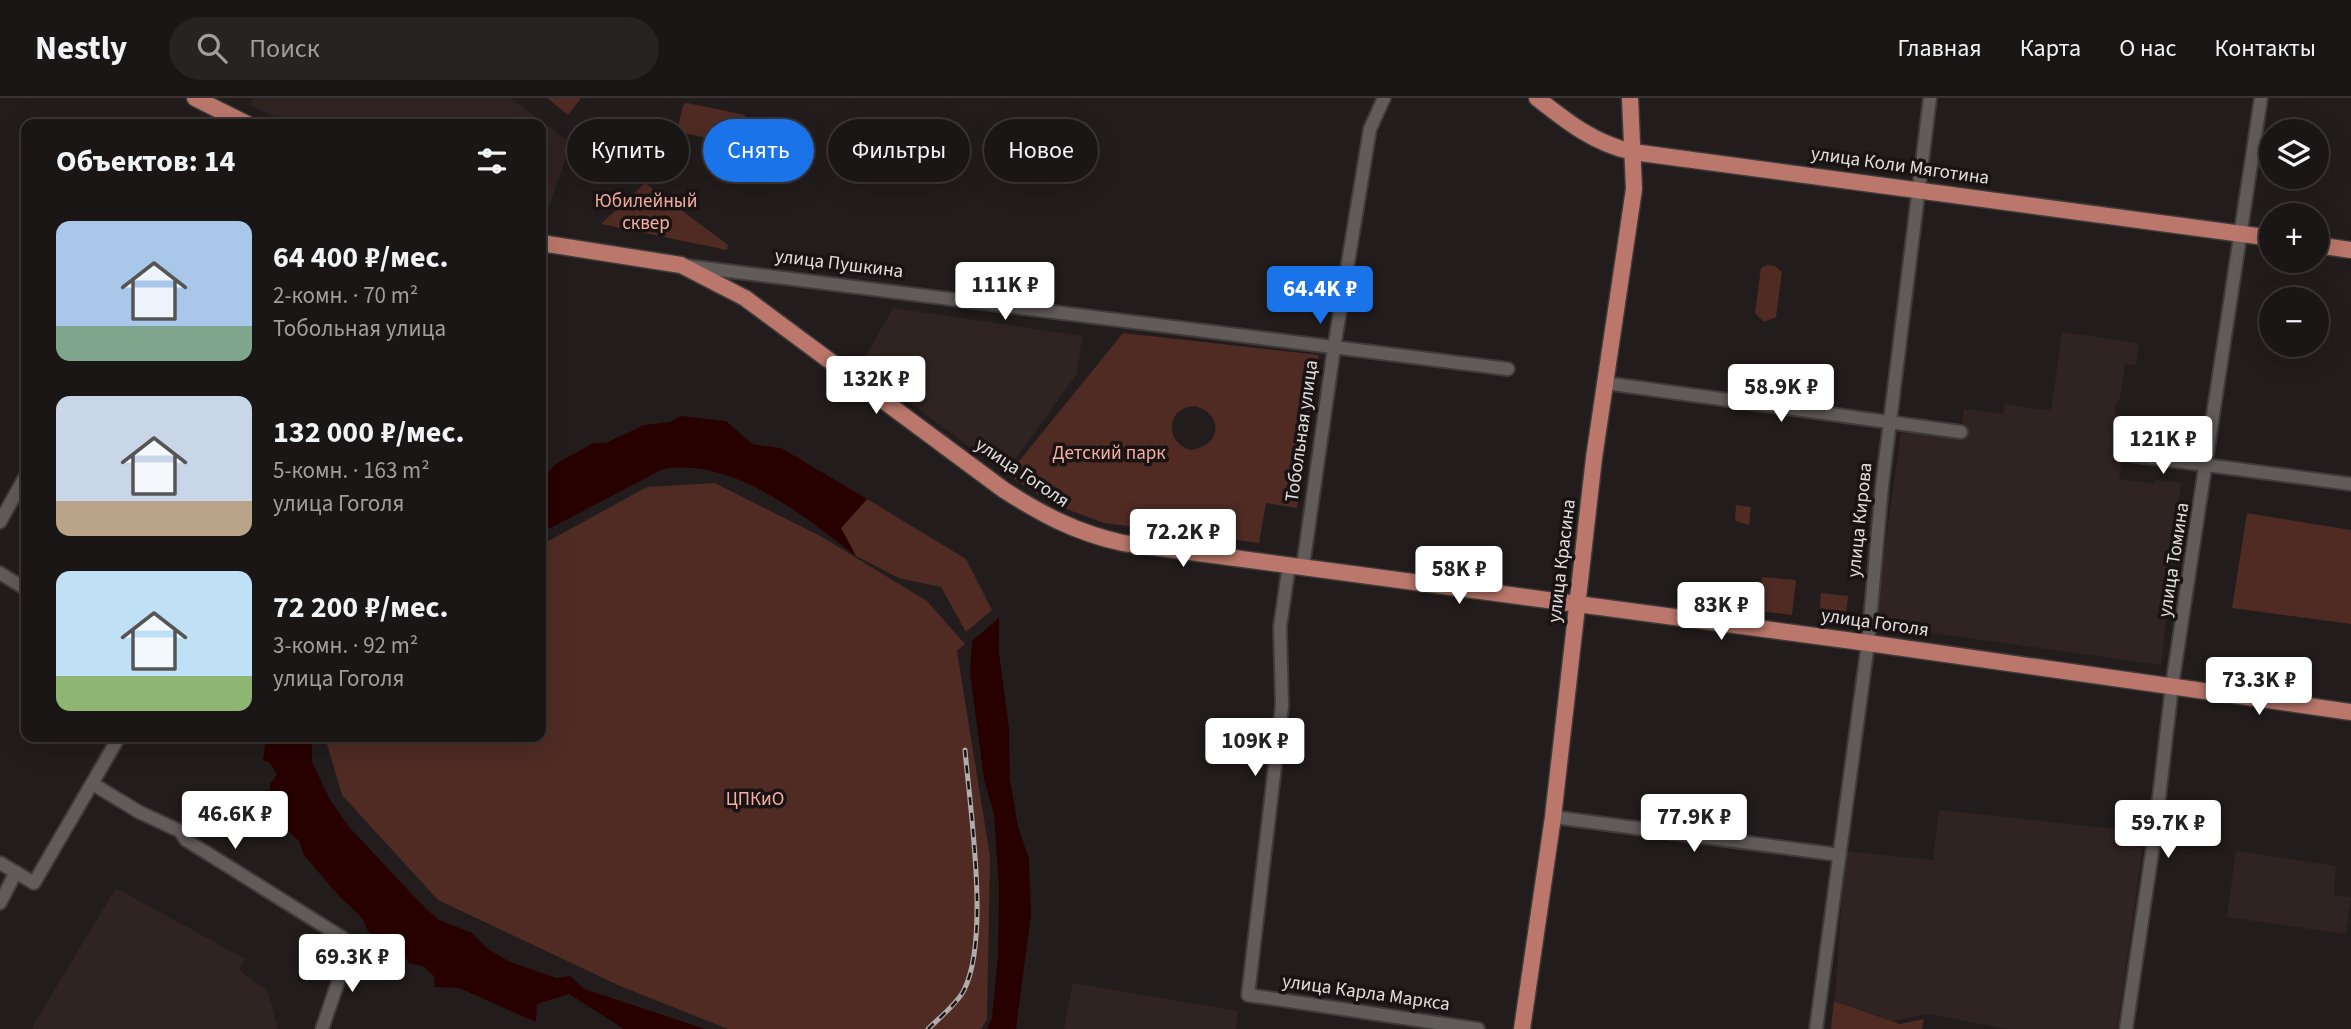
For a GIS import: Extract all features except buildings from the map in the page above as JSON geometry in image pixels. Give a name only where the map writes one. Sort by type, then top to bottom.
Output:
[{"type":"main road","points":[[195,98],[231,119]]},
{"type":"main road","name":"улица Коли Мяготина","points":[[1537,98],[1581,131],[1604,144],[1633,152],[2259,237]]},
{"type":"main road","name":"улица Красина","points":[[1522,1029],[1553,817],[1605,383],[1634,189],[1630,98]]},
{"type":"main road","name":"улица Пушкина","points":[[546,244],[681,265]]},
{"type":"main road","points":[[2329,247],[2351,250]]},
{"type":"main road","name":"улица Гоголя","points":[[681,265],[745,298],[1004,490],[1048,519],[1085,534],[1123,543],[1868,643],[2351,712]]},
{"type":"street","name":"Тобольная улица","points":[[1248,995],[1282,706],[1280,627],[1296,565],[1370,129],[1384,98]]},
{"type":"street","name":"улица Кирова","points":[[1816,1029],[1868,643],[1890,422],[1930,98]]},
{"type":"street","name":"улица Томина","points":[[2126,1029],[2155,832],[2172,686],[2208,466],[2261,98]]},
{"type":"street","name":"улица Пушкина","points":[[681,265],[1508,369]]},
{"type":"street","points":[[1605,383],[1961,432]]},
{"type":"street","points":[[2122,454],[2351,484]]},
{"type":"street","points":[[0,522],[21,484]]},
{"type":"street","points":[[0,573],[21,586]]},
{"type":"street","points":[[0,863],[34,883],[116,742]]},
{"type":"street","points":[[93,784],[139,812],[180,831],[186,840],[344,938],[350,947],[322,1029]]},
{"type":"street","points":[[1553,817],[1840,855]]},
{"type":"street","points":[[0,903],[16,872]]},
{"type":"street","name":"улица Карла Маркса","points":[[1248,995],[1478,1029]]},
{"type":"shaded area","points":[[254,98],[510,98],[538,119],[279,119],[250,105]]},
{"type":"shaded area","points":[[546,125],[567,140],[567,155],[546,216]]},
{"type":"shaded area","points":[[893,308],[1083,336],[1076,375],[1005,473],[860,366]]},
{"type":"shaded area","points":[[2062,332],[2139,343],[2136,365],[2125,364],[2120,398],[2116,403],[2115,415],[2127,418],[2119,479],[2154,484],[2156,480],[2181,483],[2161,665],[1874,625],[1902,426],[1961,434],[1964,409],[2003,414],[2005,404],[2051,411]]},
{"type":"shaded area","points":[[681,416],[726,421],[752,444],[781,448],[867,499],[841,528],[856,556],[766,493],[716,472],[690,468],[663,469],[546,530],[546,473],[556,464],[593,443],[606,443],[644,425],[670,422]]},
{"type":"shaded area","points":[[999,618],[999,653],[1009,728],[1010,780],[1018,827],[1029,859],[1031,914],[1016,1029],[987,1029],[992,1018],[998,954],[999,889],[994,814],[984,779],[970,673],[972,641]]},
{"type":"shaded area","points":[[265,742],[312,742],[312,762],[329,798],[349,827],[439,920],[472,933],[488,949],[510,962],[556,978],[570,976],[584,989],[705,1029],[624,1029],[569,994],[537,1004],[536,1022],[459,988],[435,987],[434,976],[423,966],[410,964],[403,954],[386,946],[368,931],[362,918],[304,855],[299,841],[285,828],[269,799],[270,784],[277,774],[269,762],[263,761]]},
{"type":"shaded area","points":[[1939,810],[2145,832],[2117,1029],[2009,1029],[1928,1014],[1893,1021],[1835,1001],[1845,851],[1933,860]]},
{"type":"shaded area","points":[[2236,851],[2336,866],[2334,895],[2351,897],[2346,934],[2227,917]]},
{"type":"shaded area","points":[[116,888],[245,959],[239,970],[267,990],[278,1029],[31,1029]]},
{"type":"shaded area","points":[[1073,983],[1238,1011],[1236,1029],[1064,1029]]},
{"type":"green space","points":[[547,98],[581,98],[568,115]]},
{"type":"green space","points":[[687,103],[745,115],[745,119],[703,119],[703,137],[689,134],[689,119],[680,119],[683,105]]},
{"type":"green space","name":"Юбилейный сквер","points":[[645,183],[728,245],[727,250],[601,224]]},
{"type":"green space","points":[[1767,265],[1775,266],[1782,272],[1776,317],[1764,322],[1755,313],[1761,268]]},
{"type":"green space","name":"Детский парк","points":[[1123,333],[1319,355],[1297,508],[1266,503],[1259,543],[1104,523],[1053,504],[1008,475]],"holes":[[[1195,406],[1205,410],[1215,423],[1213,437],[1200,448],[1190,450],[1176,440],[1172,425],[1174,418],[1185,408]]]},
{"type":"green space","name":"ЦПКиО","points":[[715,483],[822,537],[927,601],[965,644],[957,651],[990,857],[987,1019],[981,1029],[728,1029],[620,986],[438,900],[342,795],[326,742],[546,742],[546,542],[647,487]]},
{"type":"green space","points":[[867,499],[966,559],[992,610],[966,632],[941,587],[899,578],[856,556],[841,528]]},
{"type":"green space","points":[[1736,505],[1751,507],[1749,525],[1735,521]]},
{"type":"green space","points":[[2247,513],[2351,530],[2351,624],[2232,608]]},
{"type":"green space","points":[[1762,577],[1796,580],[1792,615],[1758,611]]},
{"type":"green space","points":[[1821,593],[1848,596],[1845,621],[1819,618]]},
{"type":"green space","points":[[1834,1001],[1900,1024],[1924,1019],[1922,1029],[1831,1029]]},
{"type":"railway","points":[[928,1029],[964,990],[972,967],[976,939],[974,838],[965,750]]}]
